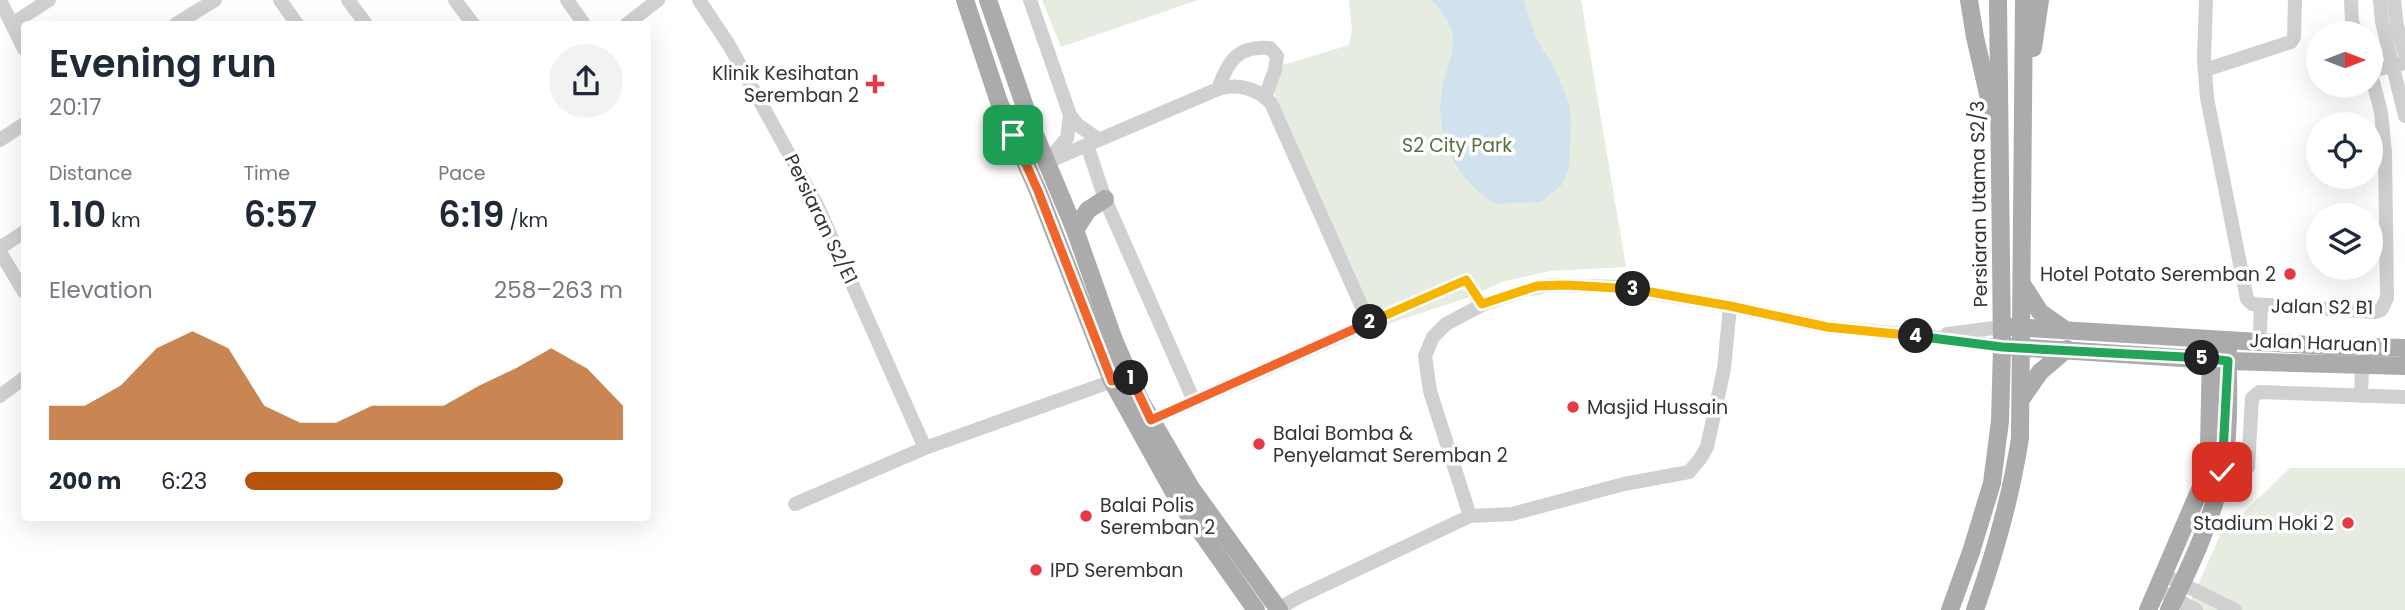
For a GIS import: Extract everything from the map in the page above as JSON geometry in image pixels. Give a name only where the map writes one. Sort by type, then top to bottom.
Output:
[{"type":"main road","points":[[965,0],[999,102],[1038,191],[1112,381],[1256,610]]},
{"type":"main road","points":[[988,0],[1114,340],[1184,493],[1278,610]]},
{"type":"main road","points":[[1969,0],[1999,142]]},
{"type":"main road","name":"Persiaran Utama S2/3","points":[[1950,610],[1971,552],[1992,483],[1997,456],[2002,347],[1998,0]]},
{"type":"main road","points":[[1975,610],[2013,487],[2020,438],[2024,0]]},
{"type":"main road","points":[[2024,102],[2040,0]]},
{"type":"main road","points":[[1038,191],[1041,170],[1047,162]]},
{"type":"main road","points":[[1074,230],[1088,210],[1105,199]]},
{"type":"main road","points":[[2023,284],[2040,312],[2066,330]]},
{"type":"main road","points":[[2001,327],[2405,348]]},
{"type":"main road","points":[[2184,338],[2193,331],[2204,328],[2260,330],[2312,336],[2327,346]]},
{"type":"main road","points":[[2175,598],[2217,497],[2222,472],[2220,339]]},
{"type":"main road","name":"Jalan Haruan 1","points":[[2002,347],[2220,360],[2405,366]]},
{"type":"main road","points":[[2022,399],[2040,372],[2067,349]]},
{"type":"main road","points":[[2148,610],[2204,480],[2220,360]]},
{"type":"street","points":[[0,0],[21,43]]},
{"type":"street","points":[[12,24],[49,0]]},
{"type":"street","points":[[181,21],[215,0]]},
{"type":"street","points":[[280,0],[295,21]]},
{"type":"street","points":[[348,0],[364,21]]},
{"type":"street","points":[[455,0],[471,21]]},
{"type":"street","points":[[567,0],[582,21]]},
{"type":"street","points":[[631,21],[658,0]]},
{"type":"street","name":"Persiaran S2/E1","points":[[699,0],[729,45],[818,206],[925,448]]},
{"type":"street","points":[[1030,0],[1070,115],[1093,142],[1105,199],[1194,401]]},
{"type":"street","name":"Jalan S2 B1","points":[[2206,0],[2205,70],[2209,108],[2247,299],[2252,304],[2375,312],[2385,304],[2383,145]]},
{"type":"street","points":[[2205,70],[2291,42],[2294,37],[2295,0]]},
{"type":"street","points":[[2351,0],[2352,21]]},
{"type":"street","points":[[2380,0],[2382,22],[2399,65],[2404,110],[2381,112]]},
{"type":"street","points":[[2394,0],[2397,26],[2405,54]]},
{"type":"street","points":[[1218,89],[1227,64],[1240,53],[1258,47],[1270,48],[1277,56],[1265,97]]},
{"type":"street","points":[[1047,162],[1218,89],[1230,85],[1250,89],[1270,103],[1369,323]]},
{"type":"street","name":"Jalan S2 B1","points":[[2377,98],[2381,112]]},
{"type":"street","points":[[1047,162],[1065,141],[1070,115]]},
{"type":"street","points":[[0,140],[21,126]]},
{"type":"street","points":[[21,234],[0,250],[21,287]]},
{"type":"street","points":[[1151,420],[1466,280],[1482,304]]},
{"type":"street","points":[[1470,516],[1430,391],[1425,356],[1433,337],[1446,324],[1482,304],[1525,290],[1551,285],[1619,287],[1730,306],[1827,327],[1925,336],[2002,347]]},
{"type":"street","points":[[1278,610],[1470,516],[1512,514],[1624,484],[1689,472],[1707,447],[1724,369],[1730,306]]},
{"type":"street","points":[[2260,330],[2261,306]]},
{"type":"street","points":[[1925,336],[2001,327]]},
{"type":"street","points":[[2361,396],[2362,366]]},
{"type":"street","points":[[795,504],[925,448],[1129,376]]},
{"type":"street","points":[[0,396],[21,380]]},
{"type":"street","points":[[2222,472],[2239,471],[2248,467],[2252,398],[2259,392],[2405,397]]},
{"type":"street","points":[[2161,583],[2175,598],[2196,610]]},
{"type":"street","points":[[2175,598],[2235,610]]},
{"type":"green space","points":[[1042,0],[1198,0],[1061,47]]},
{"type":"green space","name":"S2 City Park","points":[[1349,0],[1581,0],[1626,267],[1551,271],[1502,282],[1467,298],[1375,328],[1272,88],[1283,65],[1349,45],[1352,30]]},
{"type":"green space","points":[[2290,468],[2405,468],[2405,610],[2187,610],[2220,535]]},
{"type":"water","points":[[1432,0],[1524,0],[1536,39],[1555,69],[1569,103],[1571,120],[1569,168],[1561,186],[1541,202],[1498,205],[1483,195],[1459,170],[1444,138],[1440,104],[1452,53],[1452,32],[1444,15]]},
{"type":"place","name":"Klinik Kesihatan Seremban 2","points":[[875,84]]},
{"type":"place","name":"Hotel Potato Seremban 2","points":[[2290,274]]},
{"type":"place","name":"Masjid Hussain","points":[[1573,407]]},
{"type":"place","name":"Balai Bomba & Penyelamat Seremban 2","points":[[1259,444]]},
{"type":"place","name":"Balai Polis Seremban 2","points":[[1086,516]]},
{"type":"place","name":"Stadium Hoki 2","points":[[2348,523]]},
{"type":"place","name":"IPD Seremban","points":[[1036,570]]},
{"type":"route","points":[[1013,135],[1038,191],[1112,381],[1129,376],[1151,420],[1466,280],[1482,304],[1537,286],[1619,287],[1730,306],[1827,327],[1925,336],[2002,347],[2185,356],[2228,361],[2222,472]]}]
